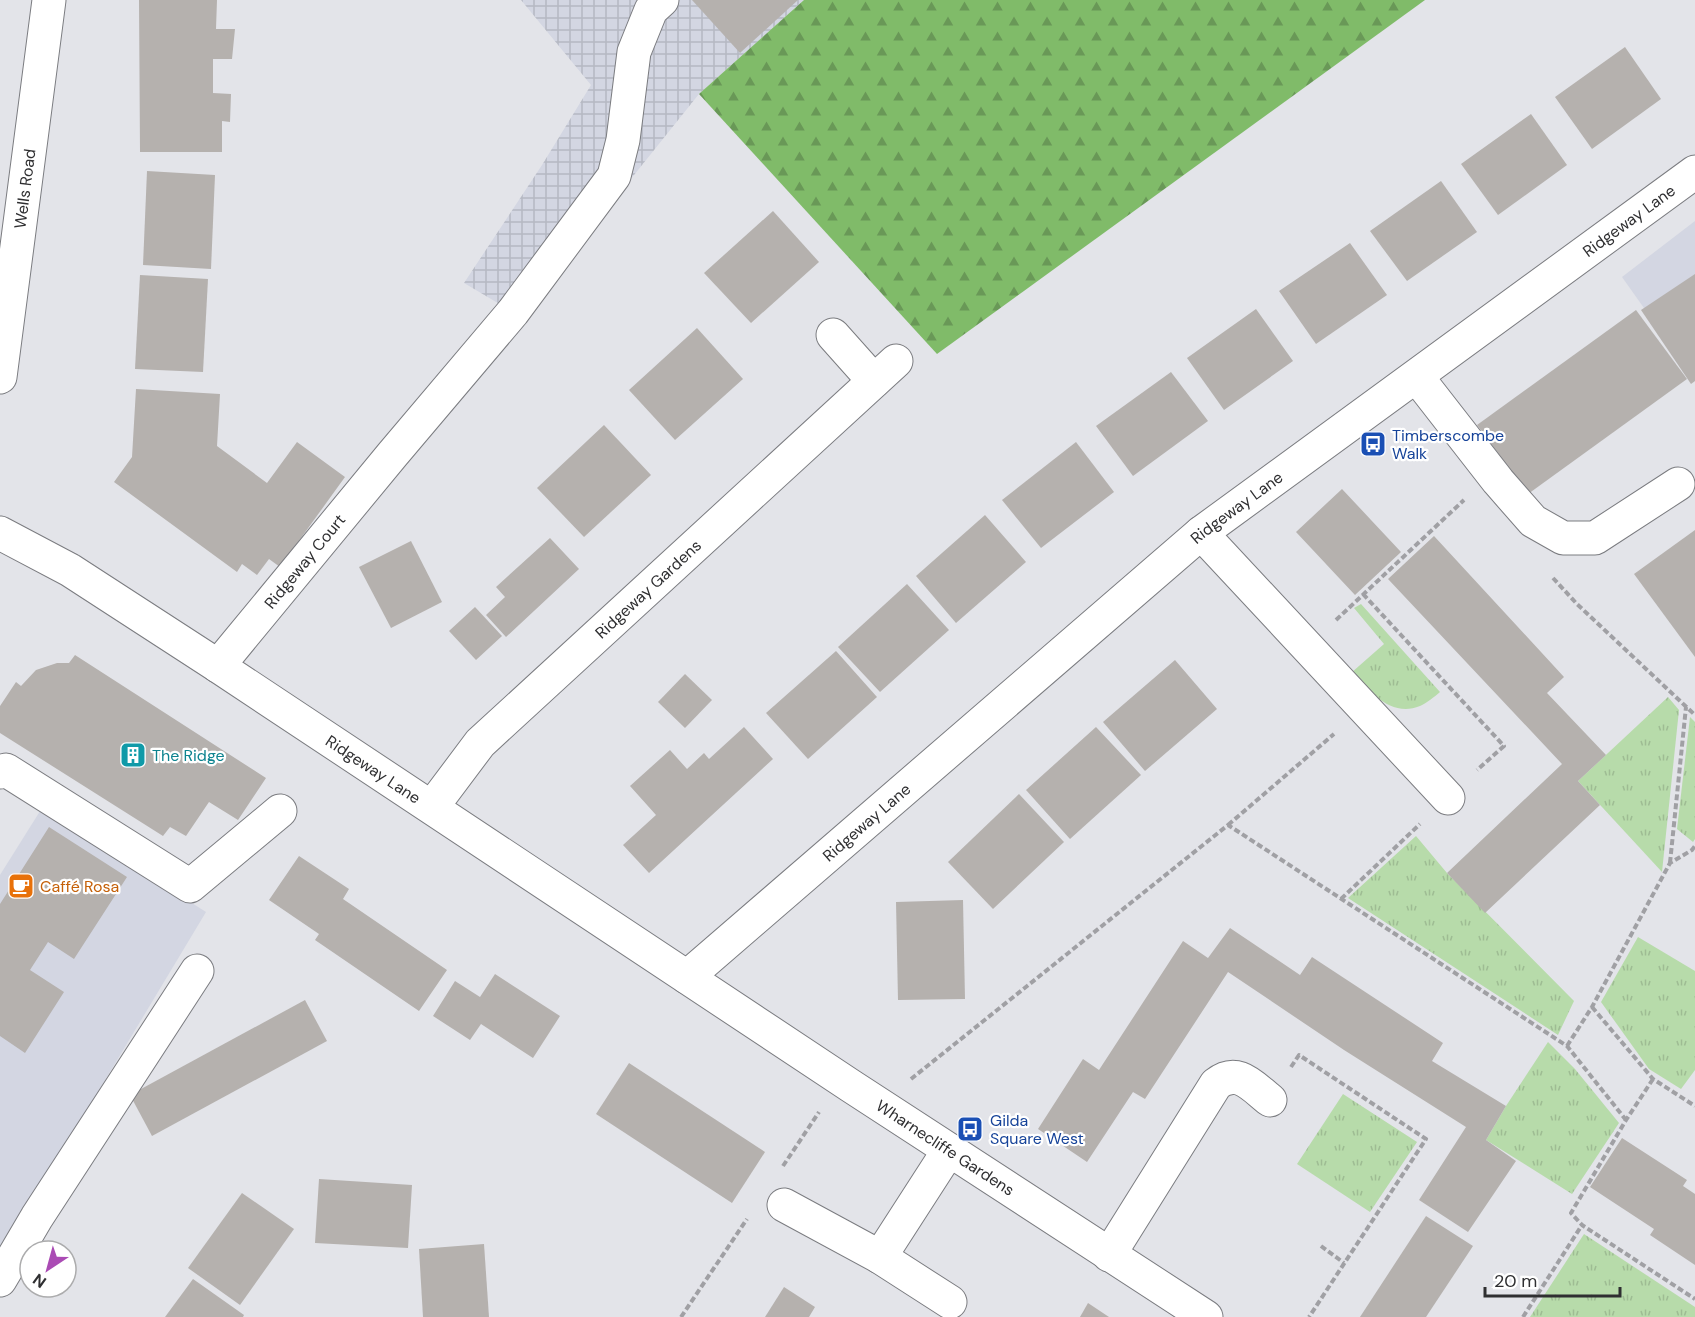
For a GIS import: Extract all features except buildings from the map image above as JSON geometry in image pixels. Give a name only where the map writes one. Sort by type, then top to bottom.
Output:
[{"type":"main road","name":"Wells Road","points":[[0,377],[49,0]]},
{"type":"main road","name":"Ridgeway Court","points":[[218,666],[513,312],[614,176],[623,140],[634,52],[651,10],[662,0]]},
{"type":"main road","name":"Ridgeway Lane","points":[[0,533],[70,570],[687,977],[1201,533],[1695,172]]},
{"type":"main road","name":"Ridgeway Gardens","points":[[432,807],[480,743],[885,371],[832,335]]},
{"type":"main road","points":[[1417,377],[1498,481],[1533,521],[1563,538],[1595,538],[1678,484]]},
{"type":"main road","points":[[1201,533],[1448,798]]},
{"type":"main road","points":[[0,772],[6,770],[190,886],[280,811]]},
{"type":"main road","points":[[0,1280],[44,1207],[197,971]]},
{"type":"main road","name":"Wharnecliffe Gardens","points":[[687,977],[1206,1317]]},
{"type":"main road","points":[[1109,1255],[1216,1084],[1226,1077],[1237,1077],[1270,1100]]},
{"type":"main road","points":[[880,1257],[949,1150]]},
{"type":"main road","points":[[784,1205],[880,1257],[950,1302]]},
{"type":"path","points":[[1309,648],[1467,497]]},
{"type":"path","points":[[1567,1046],[1592,1007],[1670,863],[1686,707]]},
{"type":"path","points":[[880,1104],[1228,825],[1365,708]]},
{"type":"path","points":[[1228,825],[1567,1046],[1626,1120]]},
{"type":"path","points":[[1670,863],[1695,846]]},
{"type":"path","points":[[1592,1007],[1653,1079],[1695,1106]]},
{"type":"path","points":[[1270,1100],[1299,1055],[1426,1139],[1309,1317]]},
{"type":"path","points":[[1653,1079],[1571,1214],[1582,1225],[1695,1299]]},
{"type":"path","points":[[1523,1317],[1582,1225]]},
{"type":"path","points":[[1321,1245],[1344,1263]]},
{"type":"shaded area","points":[[521,0],[804,0],[699,94],[614,200],[513,312],[464,283],[542,165],[591,85]]},
{"type":"shaded area","points":[[1695,221],[1695,380],[1622,277]]},
{"type":"shaded area","points":[[42,808],[206,912],[0,1255],[0,875]]},
{"type":"green space","points":[[804,0],[1425,0],[937,354],[699,94]]},
{"type":"green space","points":[[1361,604],[1440,692],[1428,702],[1409,709],[1390,706],[1374,695],[1351,673],[1384,644],[1354,608]]},
{"type":"green space","points":[[1668,697],[1679,710],[1662,872],[1578,781]]},
{"type":"green space","points":[[1690,717],[1695,722],[1695,839],[1693,842],[1677,829]]},
{"type":"green space","points":[[1416,836],[1447,873],[1574,1001],[1558,1035],[1348,898]]},
{"type":"green space","points":[[1638,937],[1695,971],[1695,1070],[1681,1089],[1649,1069],[1601,1002]]},
{"type":"green space","points":[[1548,1042],[1575,1069],[1619,1123],[1572,1194],[1486,1140]]},
{"type":"green space","points":[[1343,1094],[1417,1142],[1370,1212],[1297,1164]]},
{"type":"green space","points":[[1584,1234],[1695,1307],[1695,1317],[1530,1317]]},
{"type":"place","name":"Timberscombe Walk","points":[[1373,444]]},
{"type":"place","name":"The Ridge","points":[[133,755]]},
{"type":"place","name":"Caffé Rosa","points":[[21,886]]},
{"type":"place","name":"Gilda Square West","points":[[970,1129]]}]
